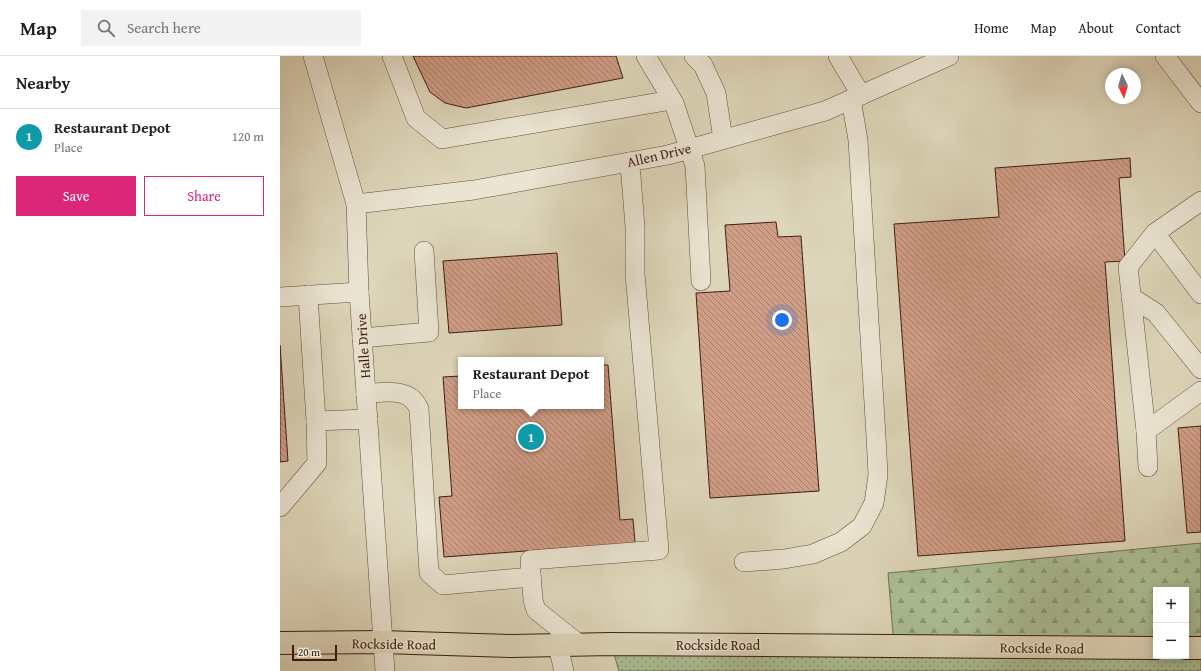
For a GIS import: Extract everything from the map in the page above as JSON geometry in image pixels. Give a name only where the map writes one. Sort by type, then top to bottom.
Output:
[{"type":"main road","name":"Rockside Road","points":[[280,643],[382,642],[558,646],[878,646],[1069,649],[1153,648]]},
{"type":"main road","points":[[1189,648],[1201,648]]},
{"type":"street","name":"Halle Drive","points":[[313,56],[356,204],[359,292],[385,671]]},
{"type":"street","points":[[392,56],[416,118],[442,139],[672,100]]},
{"type":"street","points":[[646,56],[672,100],[695,166],[701,281]]},
{"type":"street","points":[[694,56],[703,65],[716,93],[723,139]]},
{"type":"street","points":[[744,562],[784,559],[813,554],[841,542],[862,526],[874,503],[878,475],[876,428],[856,97],[838,56]]},
{"type":"street","name":"Allen Drive","points":[[356,204],[474,190],[668,155],[825,111],[949,56]]},
{"type":"street","points":[[1165,56],[1201,103]]},
{"type":"street","points":[[580,645],[536,610],[533,600],[530,560],[659,550],[635,274],[634,227],[629,162]]},
{"type":"street","points":[[1148,467],[1146,431],[1128,267],[1155,234],[1199,207]]},
{"type":"street","points":[[1155,234],[1201,294]]},
{"type":"street","points":[[362,338],[429,332],[424,251]]},
{"type":"street","points":[[280,297],[359,292]]},
{"type":"street","points":[[280,507],[317,463],[316,421],[308,295]]},
{"type":"street","points":[[1131,297],[1156,313],[1201,369]]},
{"type":"street","points":[[1146,431],[1201,391]]},
{"type":"street","points":[[366,394],[381,392],[401,394],[414,400],[419,409],[429,573],[443,585],[531,577]]},
{"type":"street","points":[[316,421],[368,418]]},
{"type":"street","points":[[558,646],[564,671]]},
{"type":"green space","points":[[1201,543],[1201,648],[1189,648],[1189,587],[1153,587],[1153,648],[894,646],[888,573]]},
{"type":"green space","points":[[611,644],[1153,656],[1153,659],[1189,659],[1189,654],[1201,648],[1201,671],[619,671]]},
{"type":"building","points":[[413,56],[616,56],[623,78],[466,108],[445,103],[430,92]]},
{"type":"building","points":[[1130,158],[1131,177],[1119,178],[1125,261],[1105,262],[1125,541],[918,556],[894,224],[999,217],[995,168]]},
{"type":"building","points":[[776,222],[778,237],[801,236],[819,491],[710,498],[696,293],[730,291],[725,225]]},
{"type":"building","points":[[557,253],[562,325],[449,333],[443,261]]},
{"type":"building","points":[[280,345],[288,461],[280,462]]},
{"type":"building","points":[[604,365],[608,365],[620,520],[633,519],[635,543],[444,557],[439,497],[452,496],[443,377],[458,376],[458,409],[604,409]]},
{"type":"building","points":[[1201,426],[1201,532],[1187,533],[1178,428]]},
{"type":"place","name":"Restaurant Depot","points":[[531,437]]}]
